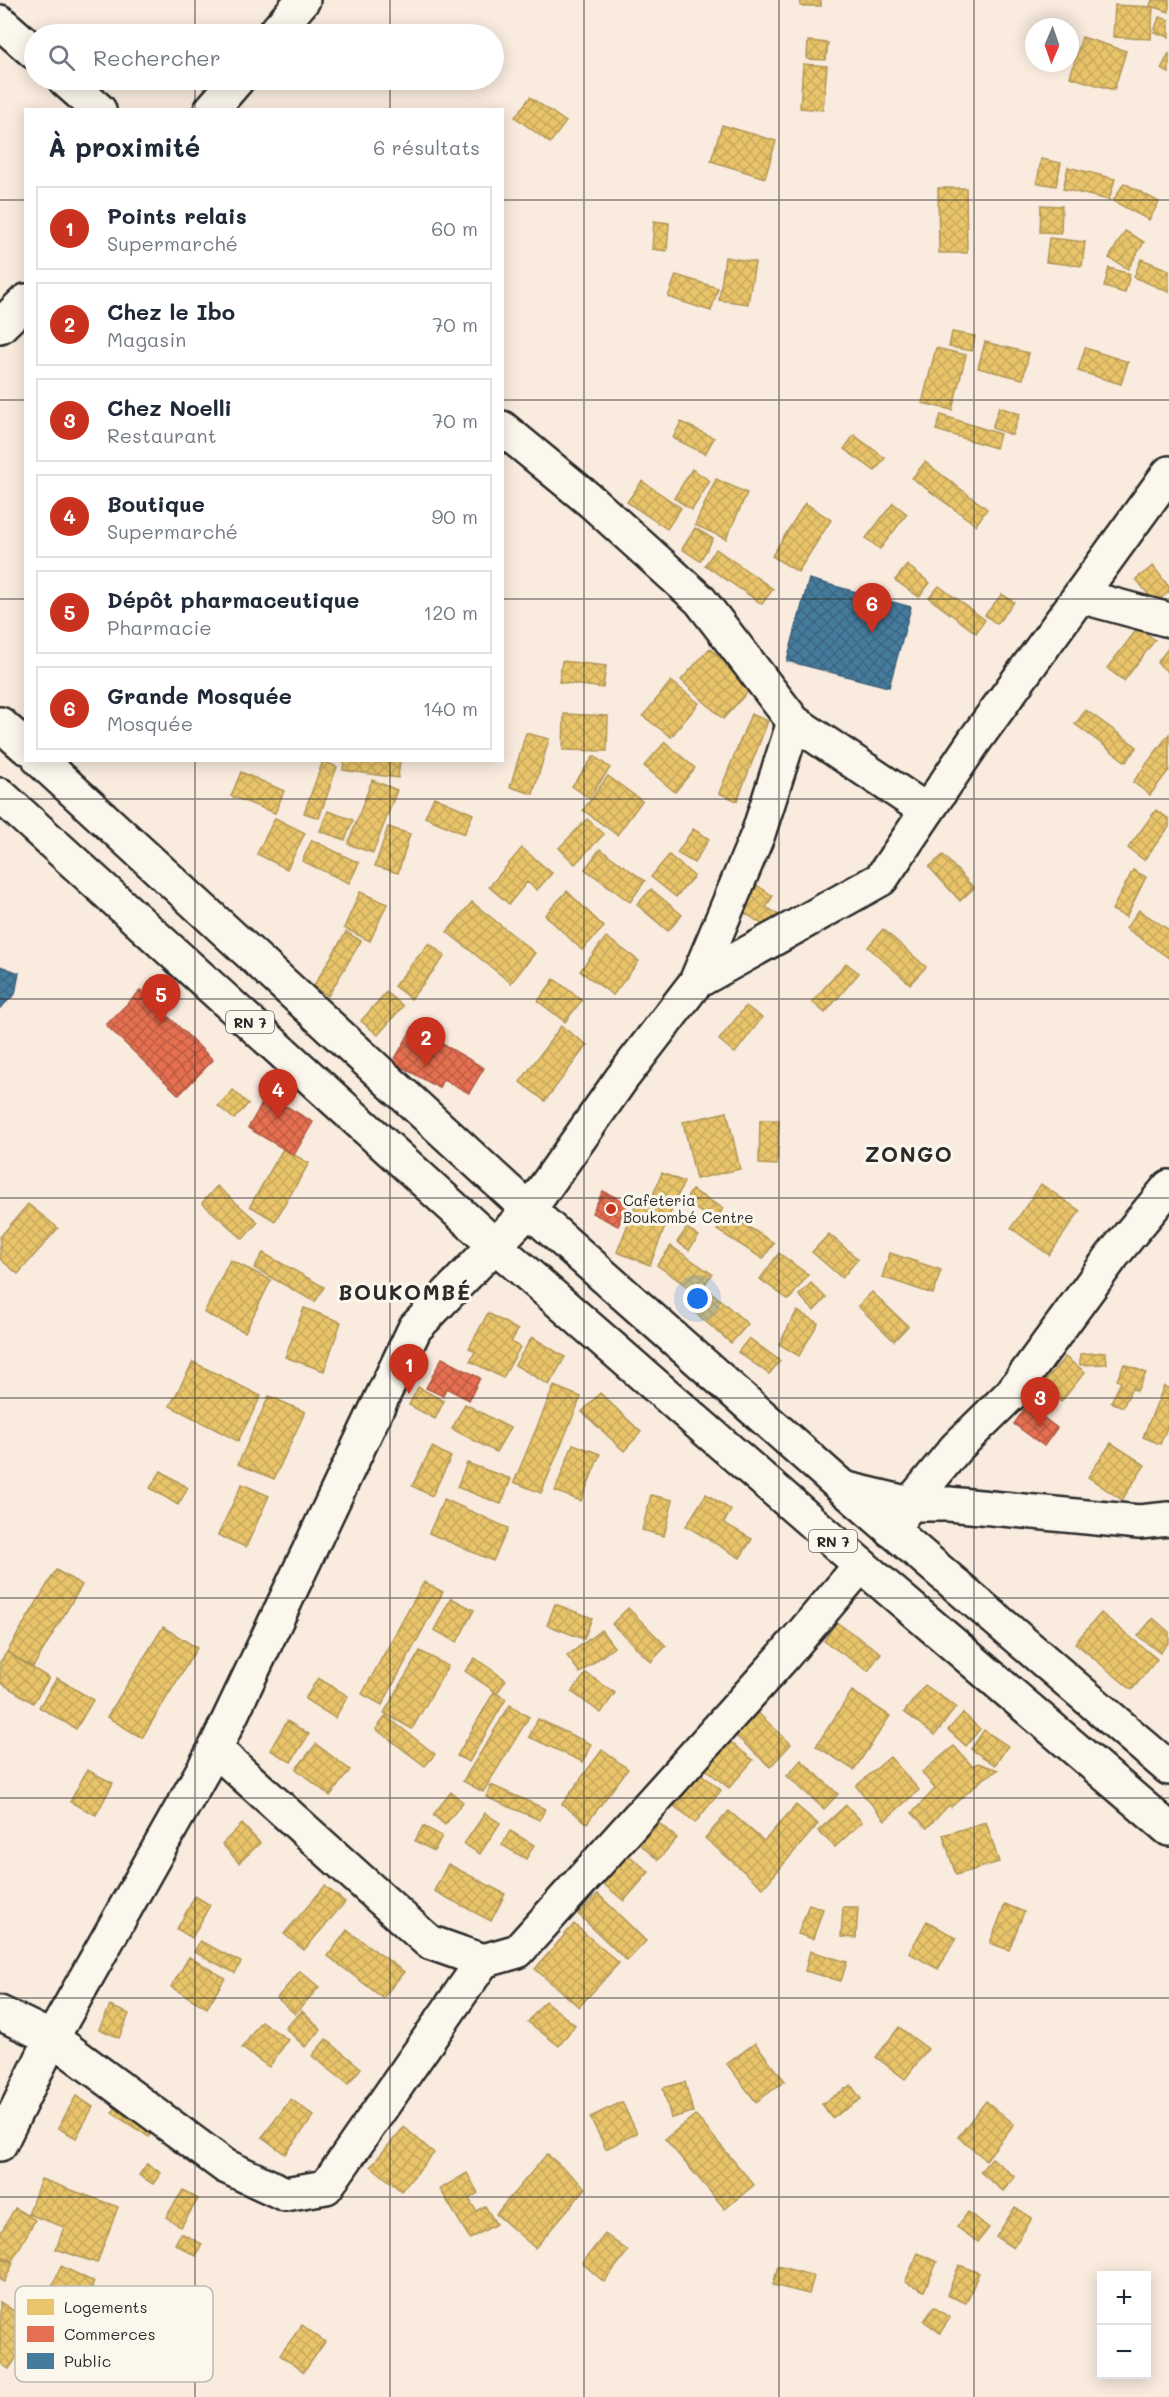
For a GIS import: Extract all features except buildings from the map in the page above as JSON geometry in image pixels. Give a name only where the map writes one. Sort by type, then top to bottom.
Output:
[{"type":"street","points":[[283,24],[303,0]]},
{"type":"street","points":[[0,22],[24,43]]},
{"type":"street","points":[[76,90],[97,108]]},
{"type":"street","points":[[214,108],[229,90]]},
{"type":"street","points":[[0,326],[24,303]]},
{"type":"street","points":[[504,430],[592,502],[700,600],[794,722],[927,811]]},
{"type":"street","points":[[696,982],[881,879],[975,740],[1169,473]]},
{"type":"street","points":[[1080,596],[1169,620]]},
{"type":"street","points":[[0,2144],[52,2038],[215,1749],[415,1328],[529,1210],[622,1078],[696,982],[758,834],[794,722]]},
{"type":"street","points":[[0,724],[24,745]]},
{"type":"street","name":"RN 7","points":[[42,762],[529,1210],[891,1530],[1169,1768]]},
{"type":"street","name":"RN 7","points":[[0,795],[495,1245],[861,1565],[1169,1829]]},
{"type":"street","points":[[891,1530],[956,1448],[1012,1394],[1113,1255],[1169,1187]]},
{"type":"street","points":[[843,1488],[910,1504],[949,1504],[1139,1522],[1169,1519]]},
{"type":"street","points":[[215,1749],[429,1942],[483,1961],[519,1951],[782,1658],[861,1565]]},
{"type":"street","points":[[0,2013],[52,2038],[225,2166],[285,2193],[326,2187],[483,1961]]},
{"type":"place","name":"Grande Mosquée","points":[[872,633]]},
{"type":"place","name":"Dépôt pharmaceutique","points":[[161,1024]]},
{"type":"place","name":"Chez le Ibo","points":[[426,1067]]},
{"type":"place","name":"Boutique","points":[[278,1119]]},
{"type":"place","name":"Cafeteria Boukombé Centre","points":[[611,1209]]},
{"type":"place","name":"Points relais","points":[[409,1394]]},
{"type":"place","name":"Chez Noelli","points":[[1040,1427]]},
{"type":"district","name":"ZONGO","points":[[909,1153]]},
{"type":"district","name":"BOUKOMBÉ","points":[[405,1291]]}]
